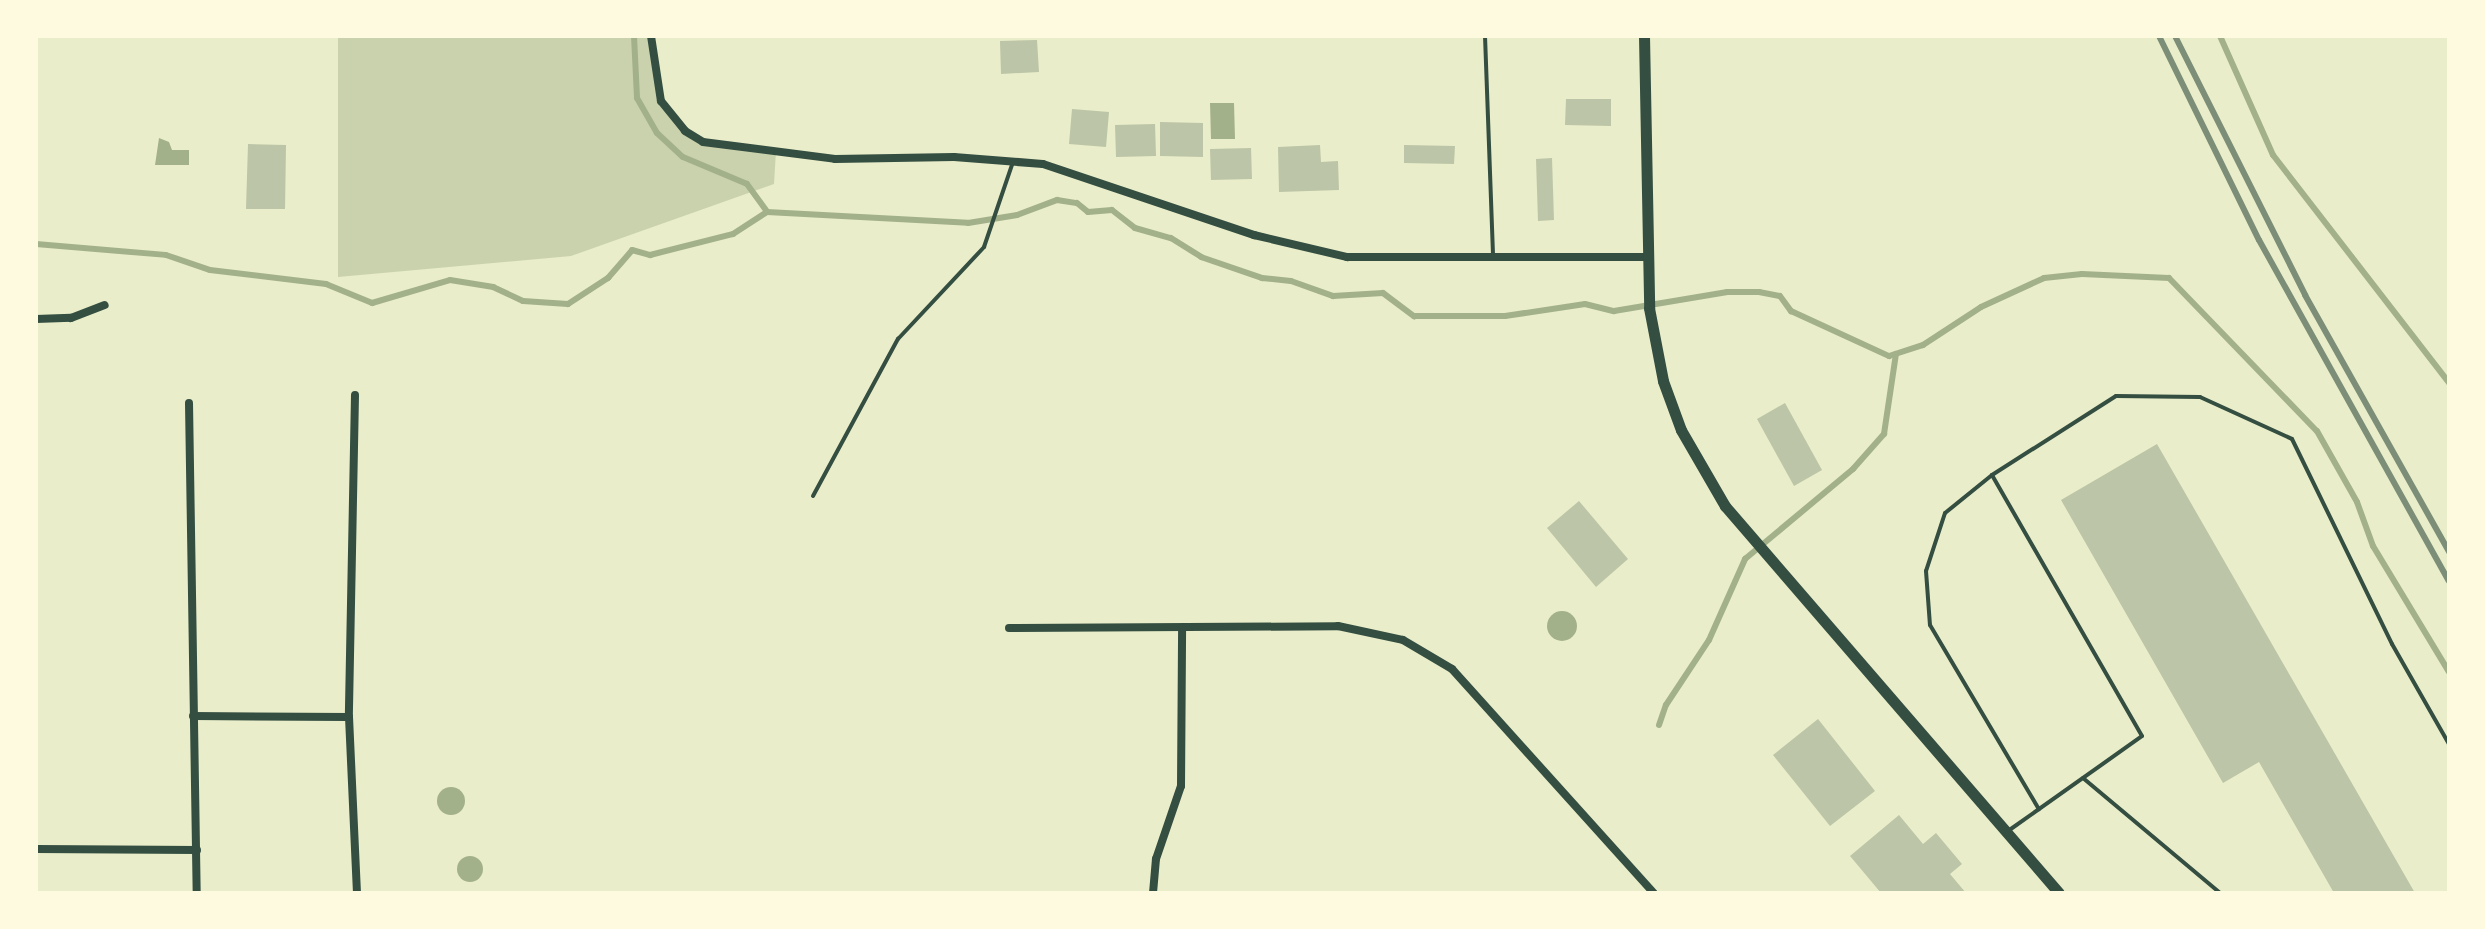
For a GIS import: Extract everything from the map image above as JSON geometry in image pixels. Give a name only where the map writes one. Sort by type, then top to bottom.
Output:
[{"type":"street","points":[[651,36],[661,101],[678,124],[703,142],[835,159],[1013,160],[1043,164],[1300,248],[1395,260],[1647,257]]},
{"type":"street","points":[[1644,36],[1649,308],[1663,381],[1701,470],[1725,506],[2059,893]]},
{"type":"street","points":[[36,319],[71,318],[105,305]]},
{"type":"street","points":[[355,395],[349,717],[357,893]]},
{"type":"street","points":[[189,403],[197,893]]},
{"type":"street","points":[[1009,628],[1338,626],[1375,631],[1426,651],[1452,669],[1654,893]]},
{"type":"street","points":[[1153,893],[1156,859],[1181,786],[1182,628]]},
{"type":"street","points":[[193,716],[349,717]]},
{"type":"street","points":[[36,849],[197,850]]},
{"type":"lane","points":[[1485,36],[1493,259]]},
{"type":"lane","points":[[813,496],[898,339],[984,247],[1013,160]]},
{"type":"lane","points":[[2039,809],[1930,625],[1926,571],[1945,513],[1992,475],[2116,396],[2200,397],[2292,439],[2392,644],[2449,744]]},
{"type":"lane","points":[[1992,475],[2142,736],[2006,832]]},
{"type":"lane","points":[[2083,778],[2220,893]]},
{"type":"shaded area","points":[[338,36],[654,36],[659,94],[685,131],[703,142],[776,151],[774,184],[571,256],[338,277]]},
{"type":"shaded area","points":[[1210,103],[1234,103],[1235,139],[1211,139]]},
{"type":"shaded area","points":[[159,138],[169,142],[172,150],[189,150],[189,165],[155,165]]},
{"type":"shaded area","points":[[1562,611],[1573,615],[1577,626],[1573,637],[1562,641],[1551,637],[1547,626],[1551,615]]},
{"type":"shaded area","points":[[451,787],[461,791],[465,801],[461,811],[451,815],[441,811],[437,801],[441,791]]},
{"type":"shaded area","points":[[470,856],[479,860],[483,869],[479,878],[470,882],[461,878],[457,869],[461,860]]},
{"type":"building","points":[[1037,40],[1039,72],[1001,74],[1000,41]]},
{"type":"building","points":[[1566,99],[1611,99],[1611,126],[1565,125]]},
{"type":"building","points":[[1072,109],[1109,112],[1106,147],[1069,144]]},
{"type":"building","points":[[1160,122],[1203,123],[1203,157],[1160,156]]},
{"type":"building","points":[[1155,124],[1156,156],[1116,157],[1115,125]]},
{"type":"building","points":[[248,144],[286,145],[285,209],[246,209]]},
{"type":"building","points":[[1320,145],[1321,162],[1338,161],[1339,190],[1279,192],[1278,147]]},
{"type":"building","points":[[1404,145],[1455,146],[1454,164],[1404,163]]},
{"type":"building","points":[[1251,148],[1252,179],[1211,180],[1210,149]]},
{"type":"building","points":[[1552,158],[1554,220],[1538,221],[1536,159]]},
{"type":"building","points":[[1785,403],[1822,470],[1794,486],[1757,419]]},
{"type":"building","points":[[2157,444],[2415,893],[2334,893],[2259,762],[2223,783],[2061,500]]},
{"type":"building","points":[[1579,501],[1628,559],[1596,587],[1547,528]]},
{"type":"building","points":[[1818,719],[1875,791],[1830,826],[1773,755]]},
{"type":"building","points":[[1899,815],[1923,844],[1936,833],[1962,864],[1950,874],[1966,893],[1881,893],[1850,856]]},
{"type":"waterway","points":[[634,36],[637,98],[657,133],[683,157],[747,184],[767,212]]},
{"type":"waterway","points":[[2220,36],[2273,155],[2449,383]]},
{"type":"waterway","points":[[36,244],[166,255],[210,270],[326,284],[372,303],[450,280],[493,287],[523,301],[568,304],[608,278],[632,250],[650,255],[733,234],[767,212],[968,223],[1017,215],[1057,200],[1077,203],[1088,212],[1112,210],[1135,228],[1171,238],[1201,257],[1262,278],[1291,281],[1333,296],[1383,293],[1414,316],[1505,316],[1585,304],[1614,311],[1727,292],[1759,292],[1780,296],[1791,311],[1889,356],[1923,345],[1981,307],[2044,278],[2082,274],[2169,278],[2317,431],[2357,502],[2373,546],[2449,672]]},
{"type":"waterway","points":[[1659,725],[1666,705],[1709,640],[1745,559],[1853,469],[1884,434],[1896,354]]},
{"type":"railway","points":[[2159,36],[2259,240],[2449,581]]},
{"type":"railway","points":[[2175,36],[2305,295],[2449,552]]}]
